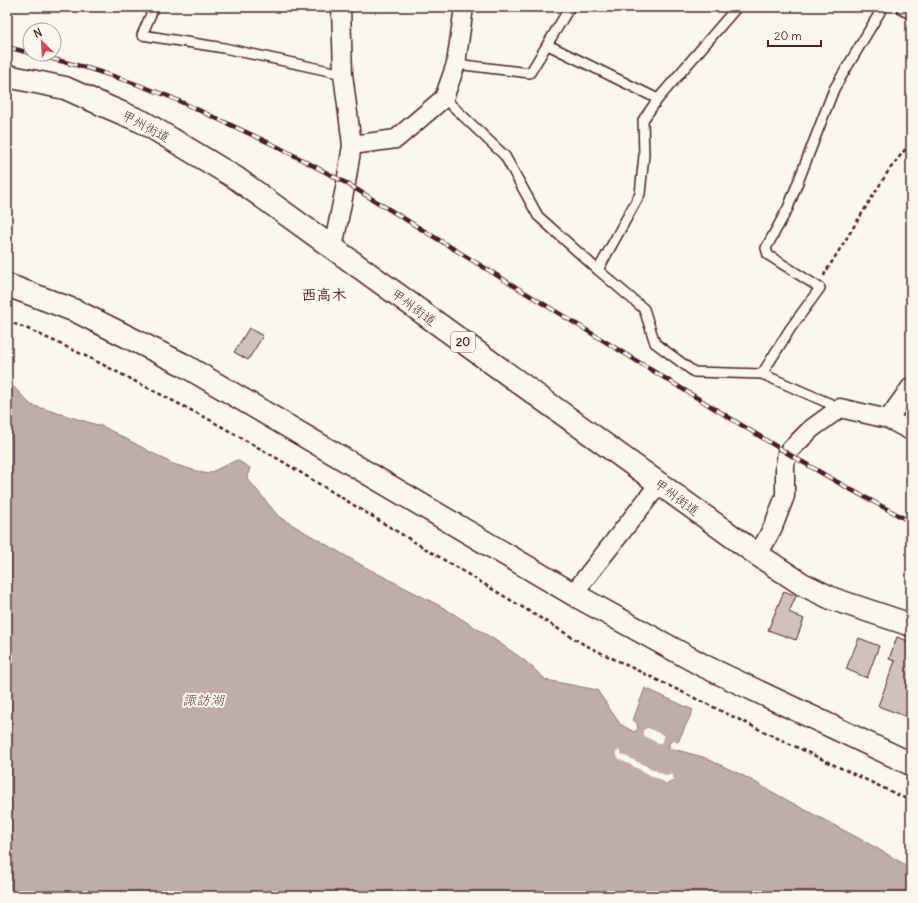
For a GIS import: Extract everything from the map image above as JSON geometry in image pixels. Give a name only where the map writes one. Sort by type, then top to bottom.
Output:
[{"type":"main road","name":"甲州街道","points":[[7,76],[64,88],[143,122],[236,178],[758,555],[802,584],[834,599],[911,625]]},
{"type":"main road","points":[[7,285],[76,311],[182,364],[573,594],[704,666],[911,764]]},
{"type":"street","points":[[333,248],[352,145],[343,74],[341,7]]},
{"type":"street","points":[[352,145],[396,139],[444,98],[456,64],[464,7]]},
{"type":"street","points":[[906,7],[911,9]]},
{"type":"street","points":[[888,419],[911,387]]},
{"type":"street","points":[[758,555],[773,527],[785,496],[785,466],[787,453],[811,429],[840,408],[888,419],[911,431]]},
{"type":"street","points":[[573,594],[659,484]]},
{"type":"lane","points":[[154,7],[142,35],[224,48],[343,74]]},
{"type":"lane","points":[[456,64],[530,73],[548,46],[570,7]]},
{"type":"lane","points":[[598,270],[640,194],[644,155],[643,120],[658,99],[737,7]]},
{"type":"lane","points":[[762,374],[790,329],[820,288],[768,255],[766,248],[788,208],[834,90],[883,7]]},
{"type":"lane","points":[[548,46],[658,99]]},
{"type":"lane","points":[[444,98],[505,156],[538,216],[644,309],[655,343],[694,372],[762,374],[840,408]]},
{"type":"path","points":[[820,288],[825,273],[889,170],[911,142]]},
{"type":"path","points":[[7,321],[28,329],[90,358],[210,420],[280,460],[584,644],[911,801]]},
{"type":"water","name":"諏訪湖","points":[[7,380],[31,405],[104,427],[173,464],[207,474],[237,460],[250,468],[247,478],[279,517],[363,566],[444,608],[524,660],[546,680],[597,690],[620,724],[634,732],[638,729],[637,723],[633,720],[645,688],[693,710],[678,742],[673,740],[669,743],[669,748],[703,757],[742,775],[911,868],[911,896],[7,896]]},
{"type":"pier","points":[[648,728],[663,735],[664,737],[661,743],[644,736],[643,731]]},
{"type":"pier","points":[[619,750],[621,754],[667,776],[672,774],[674,780],[666,783],[619,759],[615,753]]},
{"type":"building","points":[[249,328],[263,336],[248,360],[234,352]]},
{"type":"building","points":[[784,591],[796,596],[789,612],[804,619],[796,640],[768,630]]},
{"type":"building","points":[[897,637],[911,642],[910,718],[878,706],[895,661],[889,659]]},
{"type":"building","points":[[859,638],[879,646],[867,678],[846,669]]},
{"type":"railway","points":[[7,47],[22,51]]},
{"type":"railway","points":[[62,61],[125,80],[168,96],[276,146],[346,183],[787,453],[911,522]]},
{"type":"district","name":"西高木","points":[[324,295]]}]
